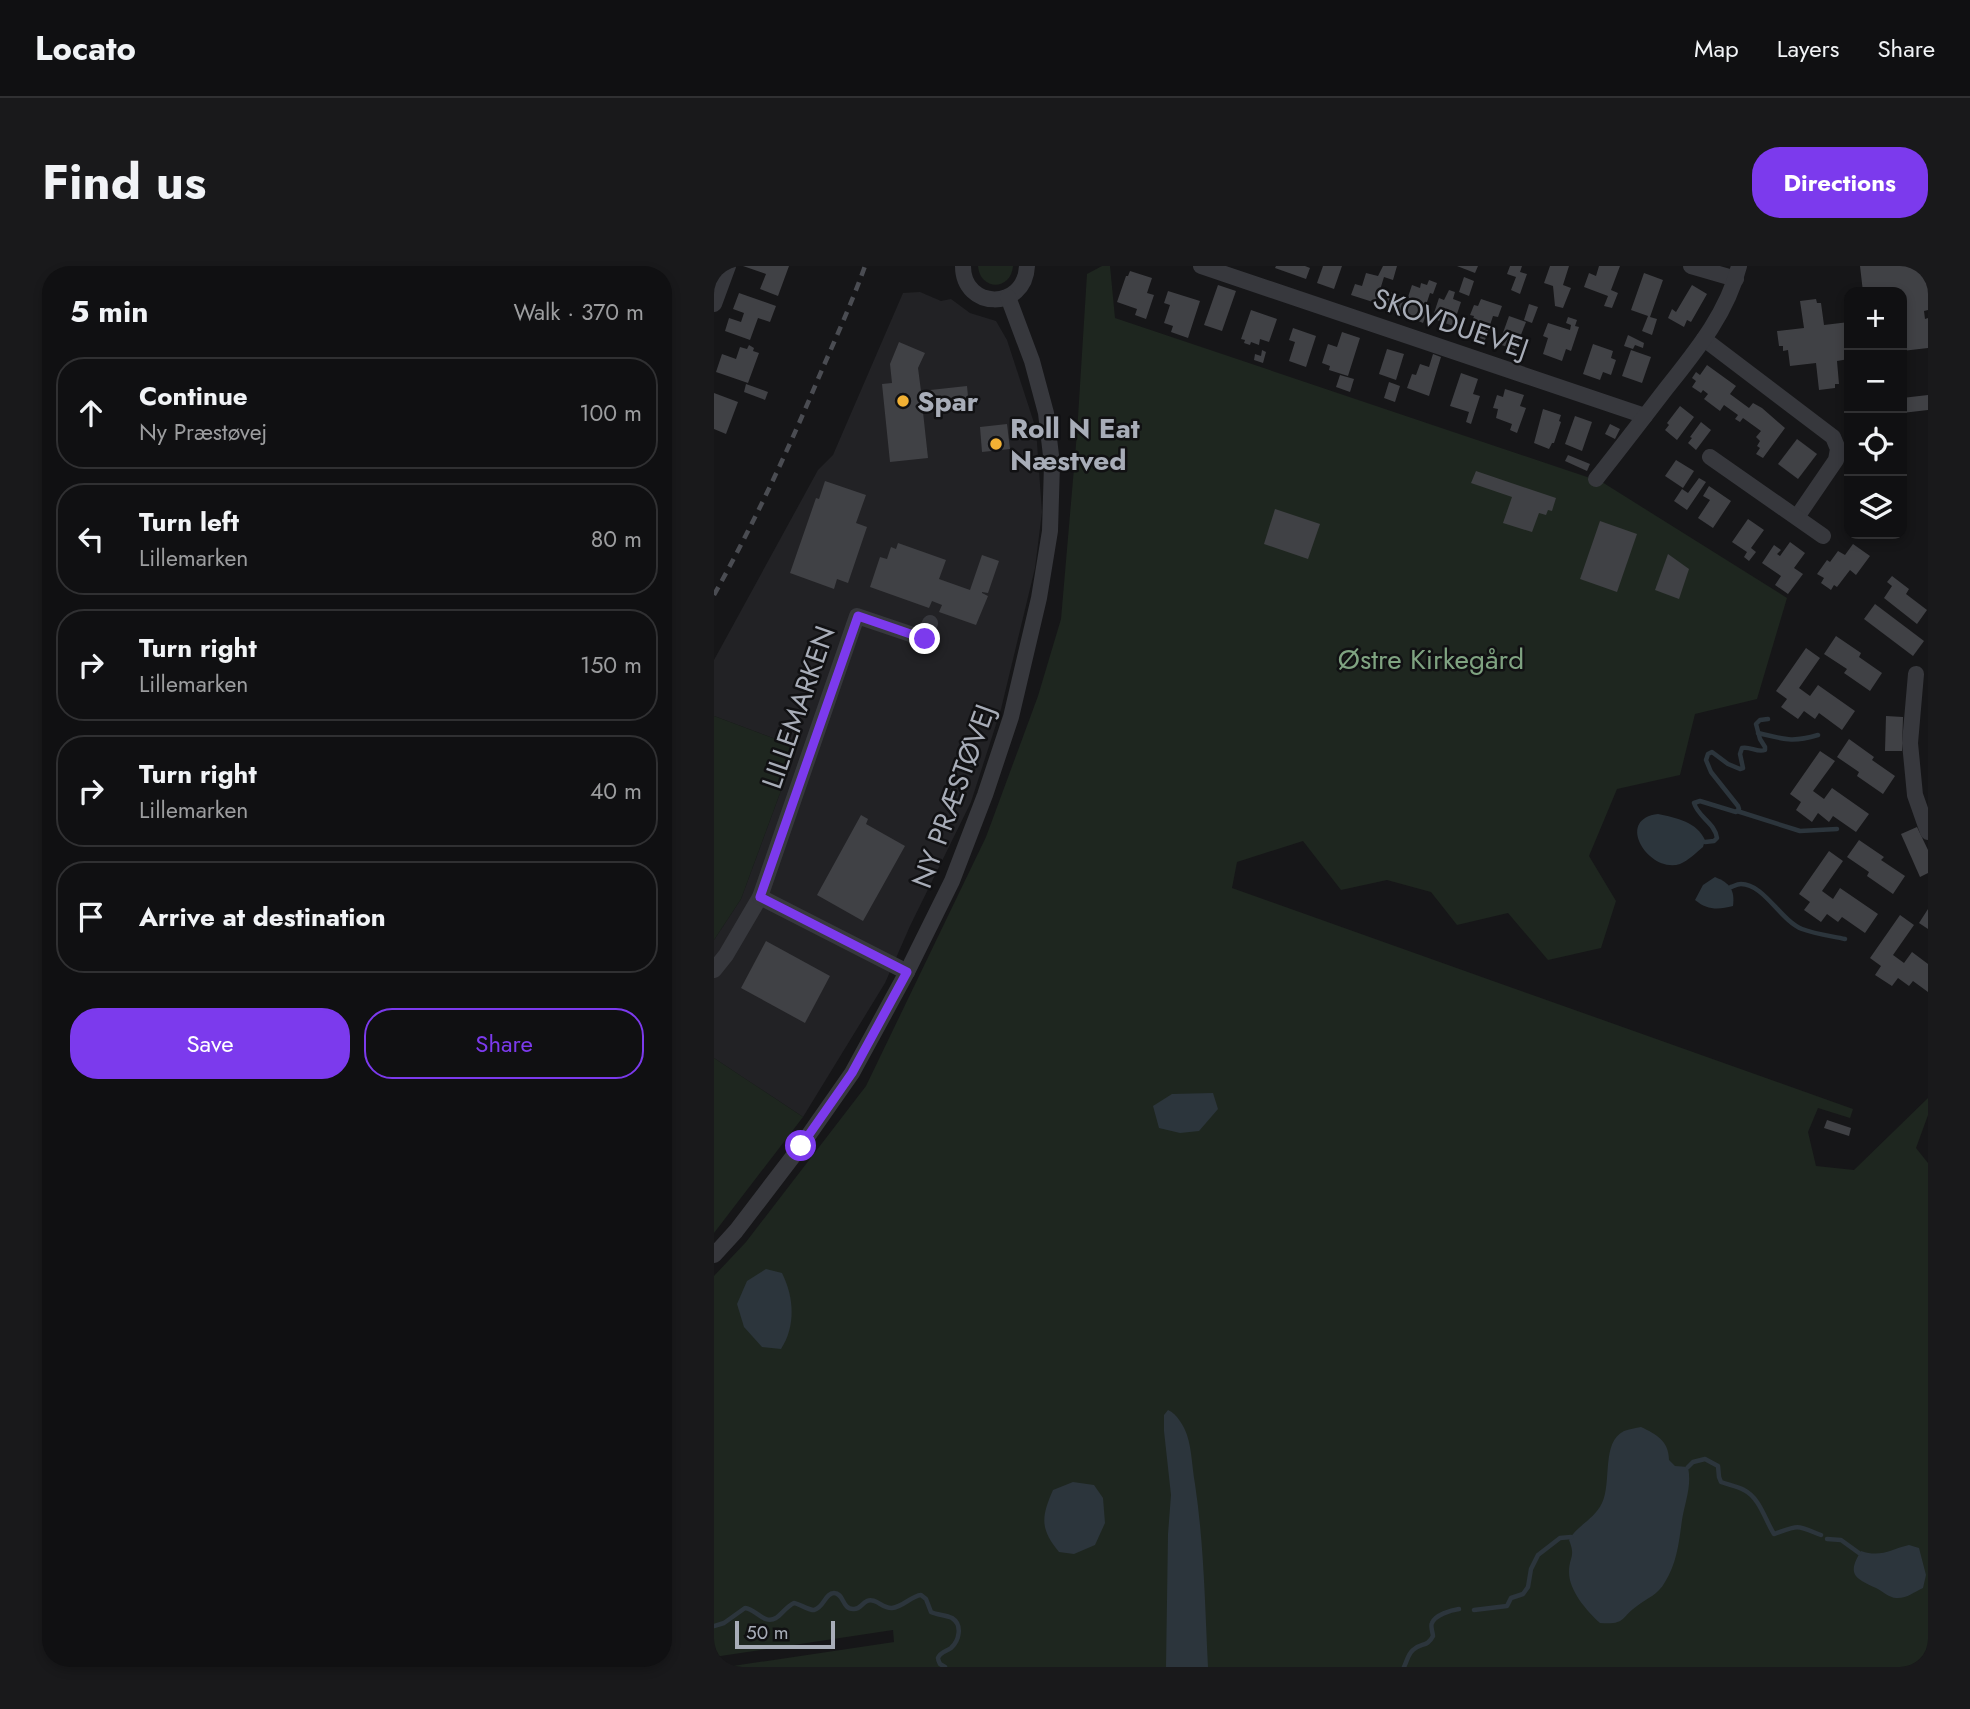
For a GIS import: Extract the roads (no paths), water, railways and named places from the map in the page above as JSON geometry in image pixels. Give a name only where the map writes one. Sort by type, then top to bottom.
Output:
[{"type":"street","points":[[714,304],[728,266]]},
{"type":"street","points":[[963,266],[966,282],[972,290],[980,296],[999,300],[1017,292],[1027,274],[1027,266]]},
{"type":"street","name":"SKOVDUEVEJ","points":[[1201,266],[1645,416]]},
{"type":"street","points":[[1596,480],[1704,339],[1721,310],[1737,272],[1691,266]]},
{"type":"street","name":"NY PRÆSTØVEJ","points":[[714,1255],[736,1231],[801,1146],[852,1073],[953,881],[1011,717],[1039,598],[1050,531],[1052,464],[1046,413],[1032,361],[1008,297]]},
{"type":"street","points":[[1704,339],[1833,437],[1838,449],[1836,460],[1797,517]]},
{"type":"street","points":[[1710,457],[1823,536]]},
{"type":"street","name":"LILLEMARKEN","points":[[714,970],[726,955],[760,897],[858,616],[925,639],[930,623]]},
{"type":"street","points":[[1916,674],[1910,743],[1915,795],[1928,832]]},
{"type":"street","points":[[760,897],[907,972]]},
{"type":"waterway","points":[[1705,842],[1714,841],[1717,838],[1716,833],[1694,803],[1700,801],[1736,812],[1739,809],[1711,772],[1706,760],[1708,754],[1712,752],[1728,764],[1743,768],[1740,754],[1742,748],[1765,750],[1756,724],[1760,720],[1768,719]]},
{"type":"waterway","points":[[1758,733],[1794,739],[1818,735]]},
{"type":"waterway","points":[[1737,811],[1800,831],[1837,829]]},
{"type":"waterway","points":[[1731,887],[1740,884],[1757,890],[1786,918],[1802,929],[1845,939]]},
{"type":"waterway","points":[[1688,1467],[1693,1462],[1705,1459],[1718,1466],[1721,1482],[1739,1487],[1750,1494],[1774,1534],[1798,1527],[1821,1535]]},
{"type":"waterway","points":[[1474,1610],[1507,1606],[1511,1598],[1523,1594],[1528,1587],[1531,1569],[1538,1555],[1560,1538],[1571,1537]]},
{"type":"waterway","points":[[1827,1539],[1841,1540],[1859,1553]]},
{"type":"waterway","points":[[714,1626],[724,1623],[745,1608],[768,1620],[776,1618],[794,1603],[814,1610],[828,1595],[834,1593],[840,1596],[849,1608],[855,1609],[870,1600],[889,1608],[896,1607],[921,1595],[926,1599],[931,1612],[952,1618],[958,1625],[956,1641],[938,1658],[940,1664],[945,1667]]},
{"type":"waterway","points":[[1404,1667],[1411,1652],[1431,1640],[1434,1620],[1444,1613],[1459,1609]]},
{"type":"railway","points":[[714,595],[782,461],[865,266]]},
{"type":"place","name":"Spar","points":[[903,401]]},
{"type":"place","name":"Roll N Eat Næstved","points":[[996,444]]},
{"type":"park label","name":"Østre Kirkegård","points":[[1431,659]]}]
